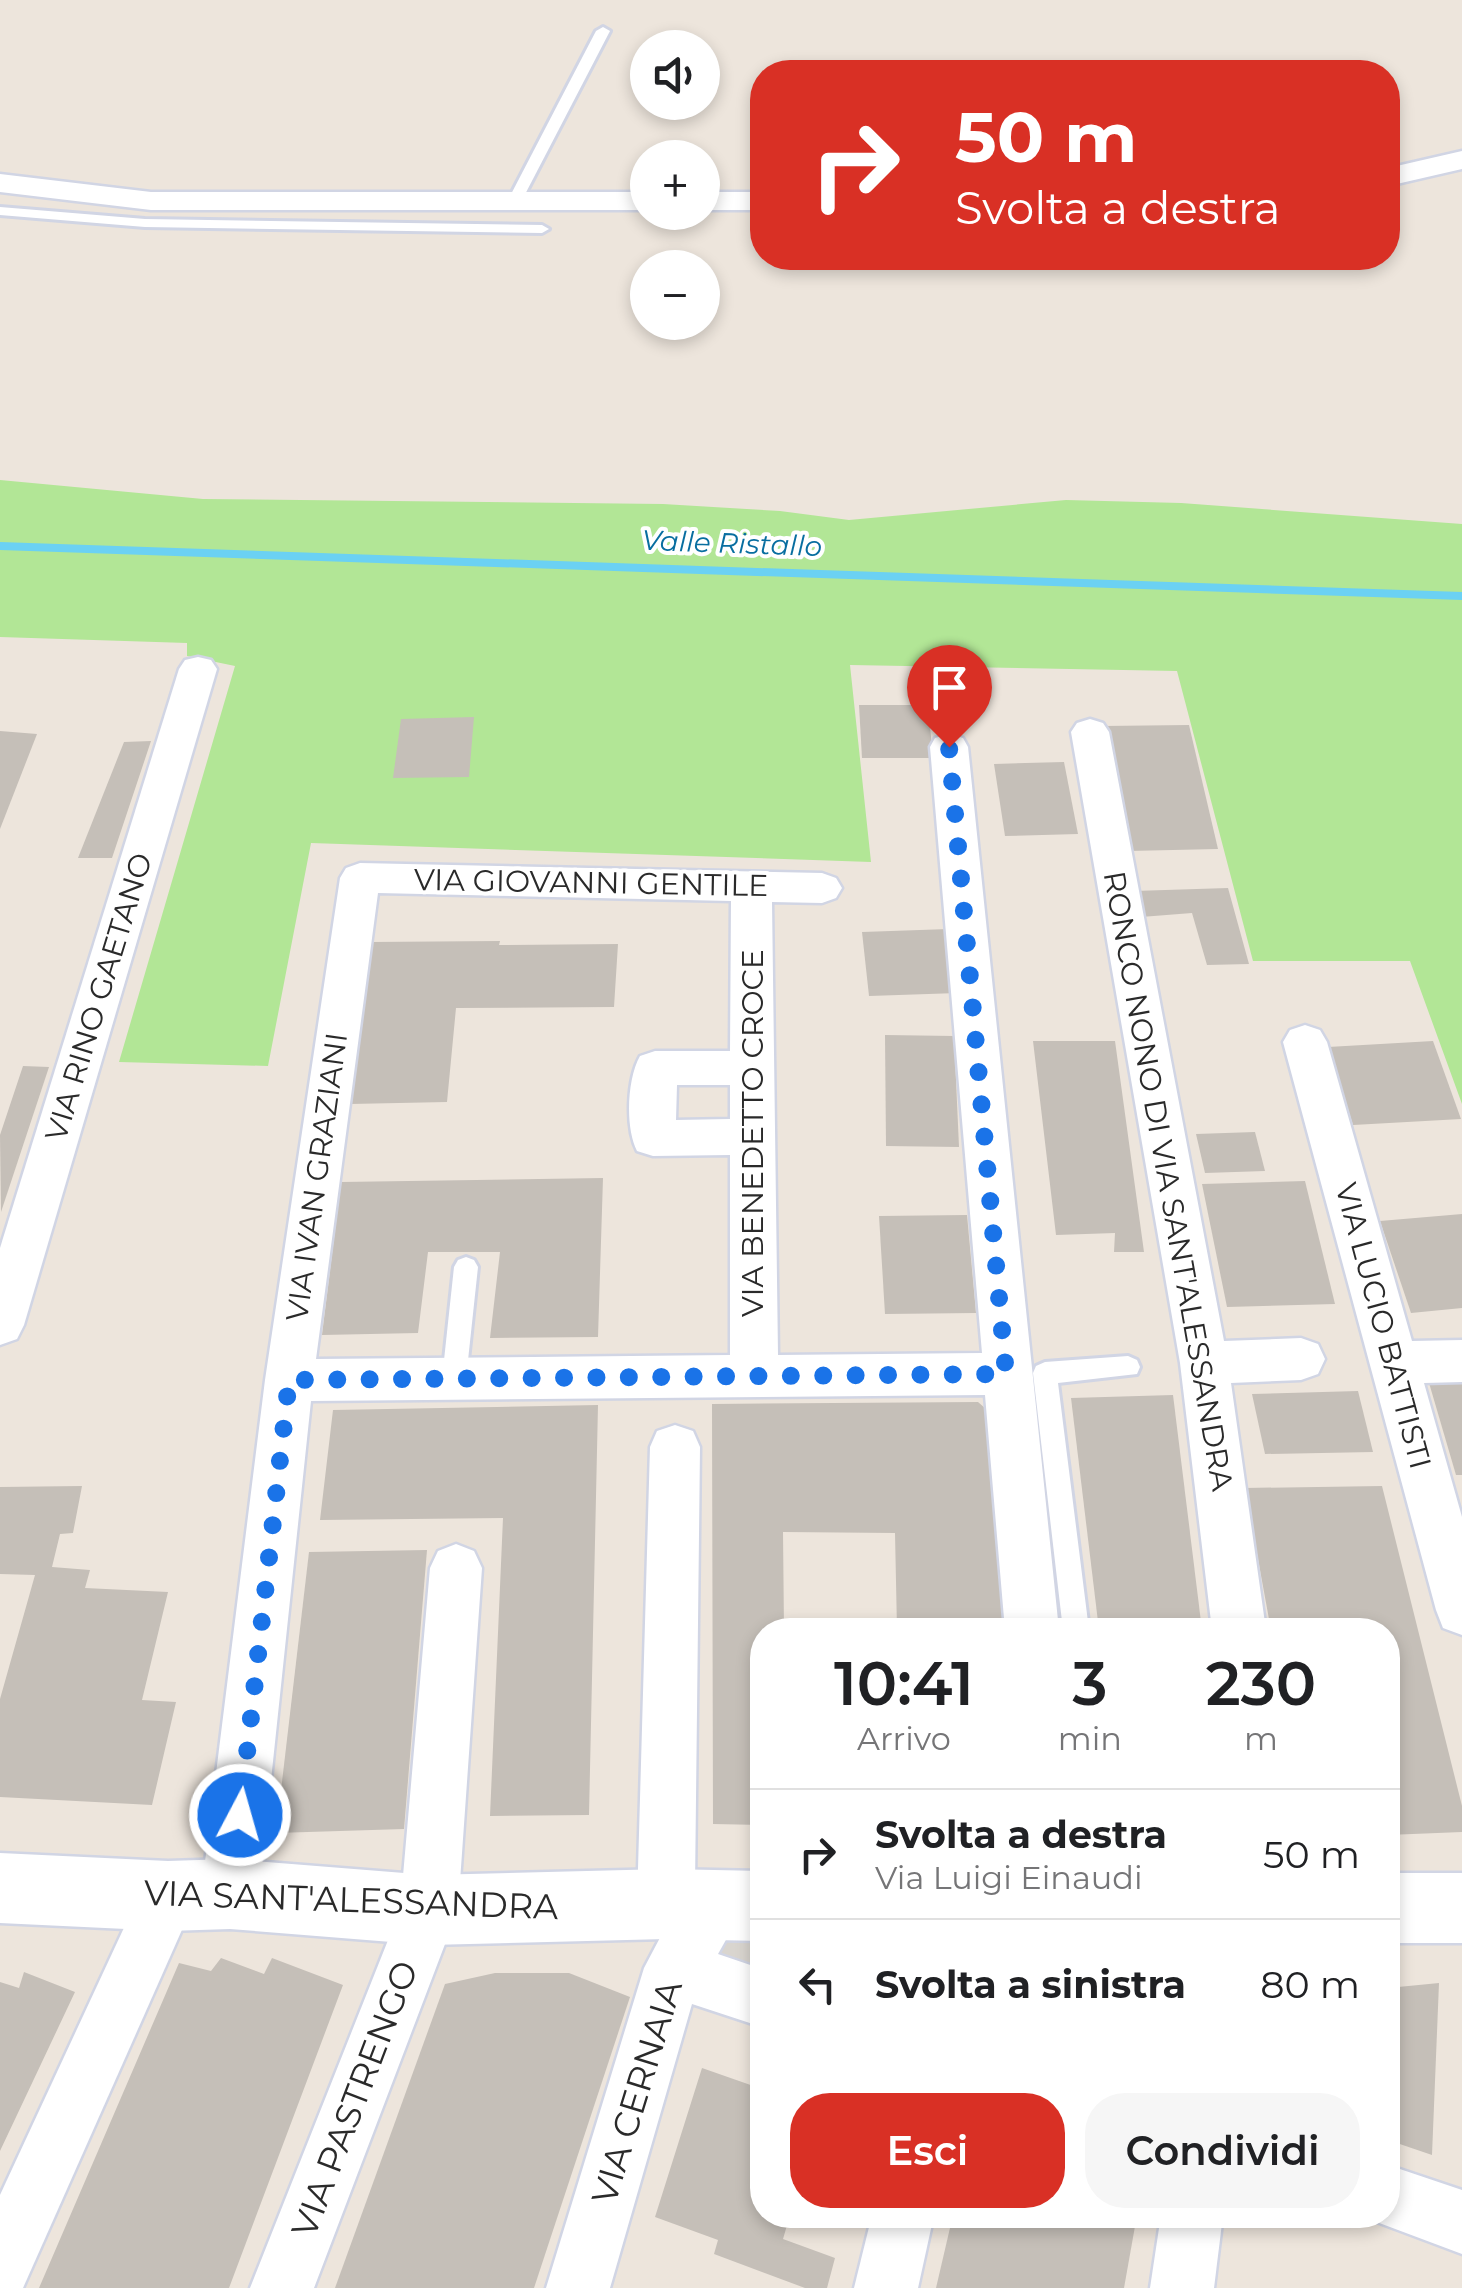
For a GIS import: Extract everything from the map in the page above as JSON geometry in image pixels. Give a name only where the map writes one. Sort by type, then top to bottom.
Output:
[{"type":"street","points":[[1400,174],[1462,160]]},
{"type":"street","points":[[0,184],[151,201],[630,201]]},
{"type":"street","points":[[720,201],[750,200]]},
{"type":"street","name":"VIA RINO GAETANO","points":[[0,1325],[198,669]]},
{"type":"street","name":"RONCO NONO DI VIA SANT'ALESSANDRA","points":[[1090,732],[1204,1363],[1238,1618]]},
{"type":"street","points":[[949,747],[1031,1618]]},
{"type":"street","name":"VIA GIOVANNI GENTILE","points":[[360,878],[822,888]]},
{"type":"street","name":"VIA IVAN GRAZIANI","points":[[0,2267],[199,1895],[289,1380],[360,878]]},
{"type":"street","name":"VIA BENEDETTO CROCE","points":[[751,887],[754,1379]]},
{"type":"street","name":"VIA LUCIO BATTISTI","points":[[1305,1042],[1462,1610]]},
{"type":"street","points":[[752,1068],[655,1068],[653,1138],[752,1138]]},
{"type":"street","points":[[1204,1363],[1302,1359]]},
{"type":"street","points":[[1393,1362],[1462,1361]]},
{"type":"street","points":[[289,1380],[1006,1374]]},
{"type":"street","name":"VIA CERNAIA","points":[[578,2288],[704,1921],[675,1447]]},
{"type":"street","name":"VIA PASTRENGO","points":[[282,2288],[429,1910],[456,1568]]},
{"type":"street","name":"VIA SANT'ALESSANDRA","points":[[0,1888],[704,1921]]},
{"type":"street","points":[[1400,1908],[1462,1908]]},
{"type":"street","points":[[704,1921],[750,1982]]},
{"type":"street","points":[[1400,2200],[1462,2222]]},
{"type":"street","points":[[886,2288],[900,2228]]},
{"type":"street","points":[[1182,2288],[1190,2228]]},
{"type":"lane","points":[[514,202],[603,31]]},
{"type":"lane","points":[[0,211],[145,223],[542,229]]},
{"type":"lane","points":[[454,1379],[466,1268]]},
{"type":"lane","points":[[1075,1618],[1045,1373],[1128,1367]]},
{"type":"green space","points":[[0,480],[203,499],[663,504],[780,511],[849,520],[1066,500],[1181,503],[1462,524],[1462,1104],[1410,961],[1253,961],[1177,671],[850,665],[871,862],[311,843],[268,1066],[119,1062],[235,666],[187,656],[187,643],[0,637]]},
{"type":"shaded area","points":[[716,1906],[750,1906],[750,1994],[673,1968]]},
{"type":"building","points":[[859,705],[928,705],[933,758],[862,758]]},
{"type":"building","points":[[474,717],[469,777],[393,778],[401,719]]},
{"type":"building","points":[[1189,725],[1218,849],[1128,851],[1103,726]]},
{"type":"building","points":[[0,731],[37,734],[0,829]]},
{"type":"building","points":[[151,741],[112,858],[78,858],[124,742]]},
{"type":"building","points":[[1064,762],[1078,834],[1005,836],[994,764]]},
{"type":"building","points":[[1228,888],[1249,964],[1207,965],[1192,913],[1141,917],[1134,891]]},
{"type":"building","points":[[949,929],[958,993],[869,996],[862,932]]},
{"type":"building","points":[[500,941],[499,945],[618,944],[614,1007],[456,1008],[447,1102],[350,1104],[370,942]]},
{"type":"building","points":[[885,1035],[954,1036],[959,1147],[886,1146]]},
{"type":"building","points":[[1033,1041],[1115,1041],[1144,1252],[1114,1252],[1115,1233],[1056,1235]]},
{"type":"building","points":[[1433,1041],[1461,1119],[1353,1125],[1328,1047]]},
{"type":"building","points":[[23,1066],[49,1067],[1,1212],[0,1135]]},
{"type":"building","points":[[1255,1132],[1265,1171],[1205,1173],[1196,1134]]},
{"type":"building","points":[[603,1178],[598,1337],[490,1338],[500,1252],[428,1252],[418,1333],[322,1335],[341,1182]]},
{"type":"building","points":[[1305,1181],[1335,1304],[1227,1307],[1202,1184]]},
{"type":"building","points":[[1462,1214],[1462,1308],[1411,1313],[1380,1221]]},
{"type":"building","points":[[967,1215],[976,1313],[885,1314],[879,1216]]},
{"type":"building","points":[[1462,1374],[1462,1475],[1456,1475],[1427,1376]]},
{"type":"building","points":[[1358,1391],[1373,1452],[1265,1454],[1252,1394]]},
{"type":"building","points":[[1173,1395],[1201,1618],[1098,1618],[1071,1398]]},
{"type":"building","points":[[978,1402],[994,1416],[1010,1618],[897,1618],[895,1533],[783,1532],[784,1618],[750,1618],[750,1825],[713,1824],[712,1404]]},
{"type":"building","points":[[598,1405],[589,1815],[490,1816],[503,1518],[320,1520],[333,1410]]},
{"type":"building","points":[[82,1486],[73,1533],[60,1534],[52,1567],[90,1570],[85,1588],[168,1592],[142,1700],[176,1702],[152,1805],[0,1797],[0,1699],[35,1575],[0,1574],[0,1487]]},
{"type":"building","points":[[1382,1486],[1462,1806],[1462,1832],[1400,1835],[1400,1618],[1269,1618],[1245,1488]]},
{"type":"building","points":[[427,1550],[404,1829],[276,1833],[309,1552]]},
{"type":"building","points":[[221,1958],[264,1974],[272,1958],[343,1985],[229,2288],[39,2288],[179,1963],[211,1971]]},
{"type":"building","points":[[24,1972],[75,1992],[0,2151],[0,1982],[19,1988]]},
{"type":"building","points":[[495,1973],[569,1973],[630,1997],[534,2288],[335,2288],[445,1984]]},
{"type":"building","points":[[1439,1983],[1432,2155],[1400,2144],[1400,1987]]},
{"type":"building","points":[[702,2068],[750,2085],[750,2228],[786,2228],[783,2239],[835,2258],[827,2288],[805,2288],[714,2254],[718,2240],[655,2217]]},
{"type":"building","points":[[950,2228],[1135,2228],[1124,2288],[936,2288]]},
{"type":"waterway","name":"Valle Ristallo","points":[[0,546],[1462,596]]},
{"type":"route","points":[[240,1815],[289,1380],[1006,1374],[949,747]]}]
